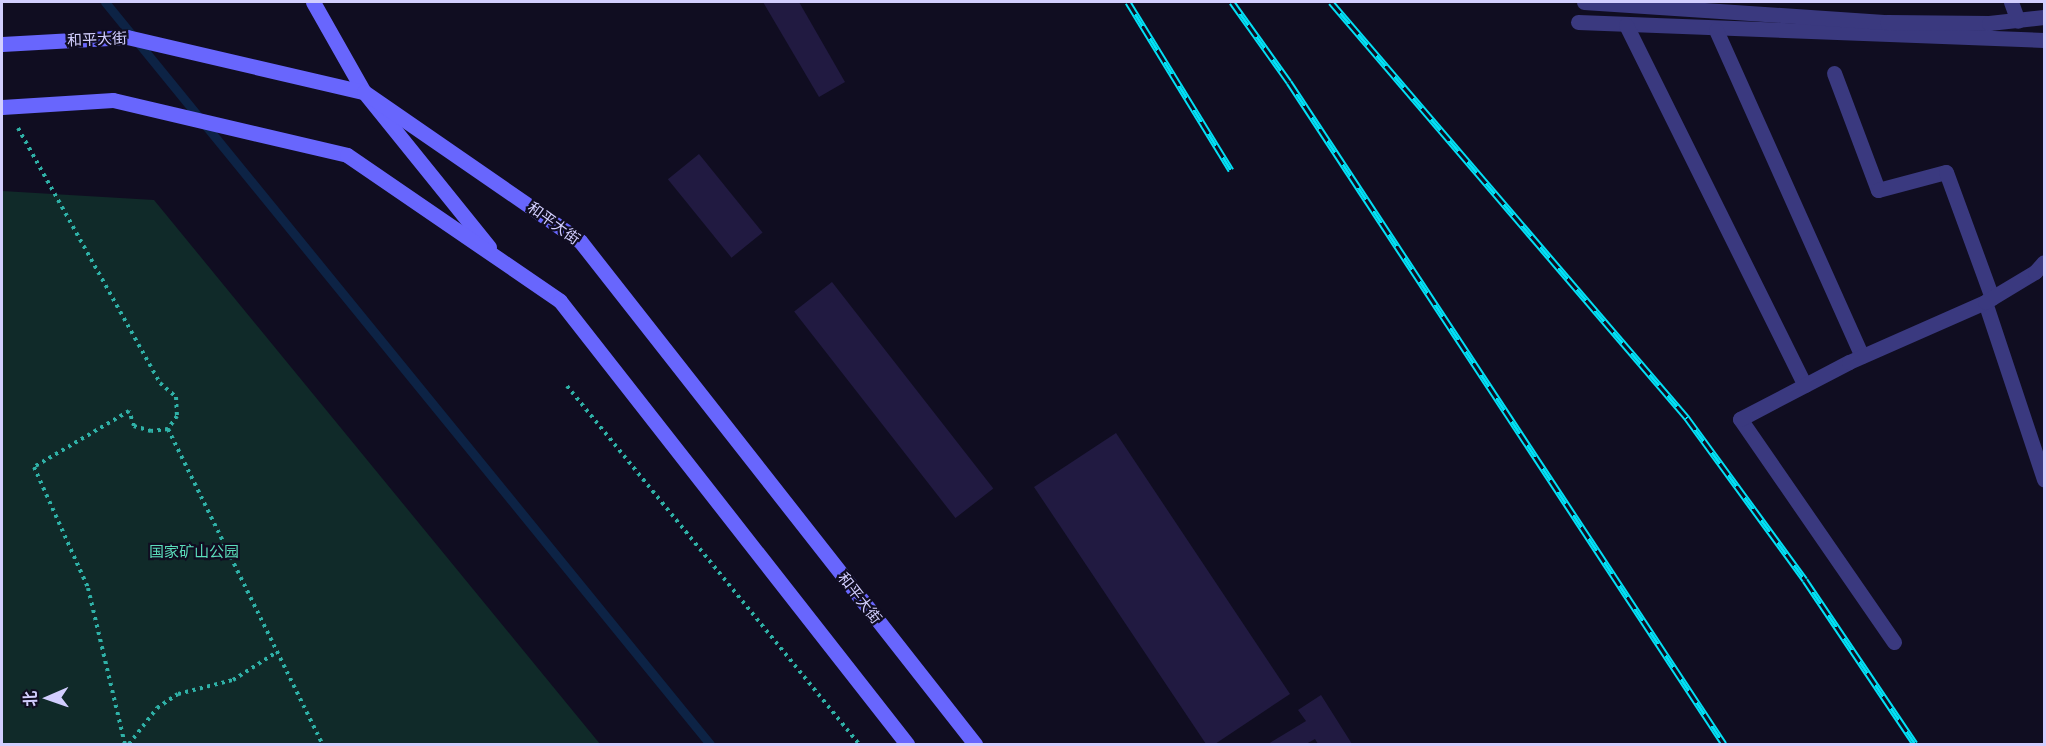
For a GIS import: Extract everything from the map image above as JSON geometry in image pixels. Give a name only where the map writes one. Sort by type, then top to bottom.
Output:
[{"type":"main road","points":[[313,2],[364,92],[500,260]]},
{"type":"main road","name":"和平大街","points":[[2,44],[128,37],[364,92],[580,241],[975,744]]},
{"type":"main road","points":[[4,107],[113,100],[347,155],[560,302],[907,744]]},
{"type":"street","points":[[1584,2],[1887,22],[2018,21],[2044,17]]},
{"type":"street","points":[[2011,2],[2018,21]]},
{"type":"street","points":[[1578,22],[1716,30],[2044,40]]},
{"type":"street","points":[[1626,25],[1805,385]]},
{"type":"street","points":[[1716,30],[1863,356]]},
{"type":"street","points":[[1834,73],[1878,190],[1946,172],[1989,300],[2044,479]]},
{"type":"street","points":[[1894,642],[1740,419],[1863,356],[1989,300],[2044,262]]},
{"type":"path","points":[[4,107],[160,383],[176,397],[177,416],[168,429],[151,431],[134,426],[129,411],[34,467],[88,588],[127,744]]},
{"type":"path","points":[[567,386],[859,744]]},
{"type":"path","points":[[168,429],[322,744]]},
{"type":"path","points":[[127,744],[157,708],[178,694],[233,680],[277,652]]},
{"type":"green space","name":"国家矿山公园","points":[[2,191],[154,200],[600,744],[2,744]]},
{"type":"building","points":[[763,2],[799,2],[845,82],[819,97]]},
{"type":"building","points":[[699,154],[763,232],[731,258],[668,179]]},
{"type":"building","points":[[832,282],[993,488],[955,518],[794,312]]},
{"type":"building","points":[[1116,433],[1290,694],[1215,744],[1206,744],[1034,487]]},
{"type":"building","points":[[1321,695],[1352,744],[1318,744],[1315,739],[1306,744],[1268,744],[1306,721],[1298,710]]},
{"type":"waterway","points":[[105,2],[710,744]]},
{"type":"railway","points":[[1128,2],[1231,170]]},
{"type":"railway","points":[[1232,2],[1289,82],[1724,744]]},
{"type":"railway","points":[[1331,2],[1687,418],[1805,580],[1915,744]]}]
